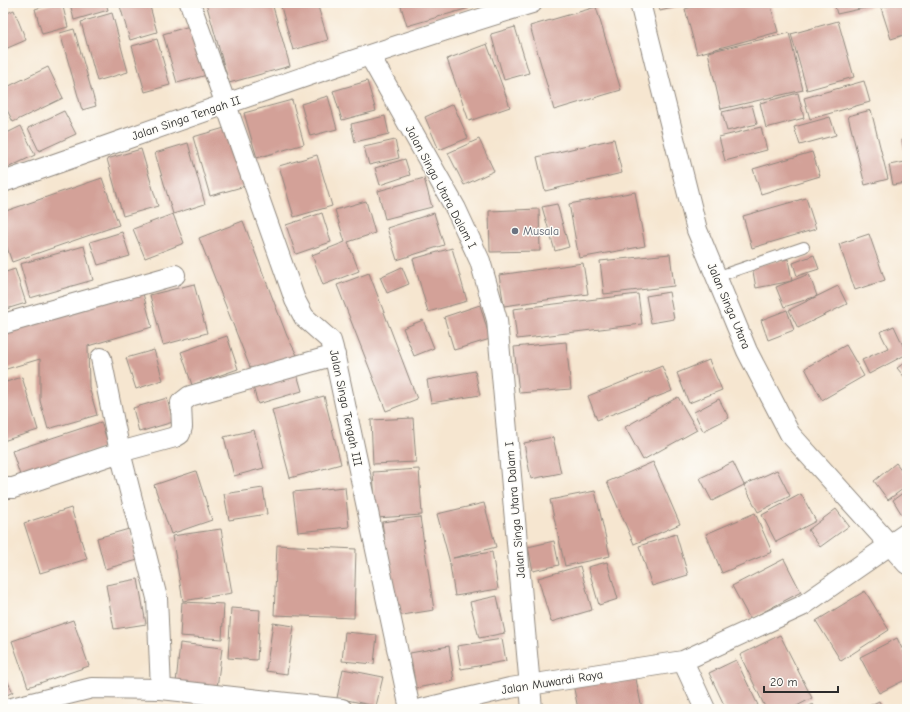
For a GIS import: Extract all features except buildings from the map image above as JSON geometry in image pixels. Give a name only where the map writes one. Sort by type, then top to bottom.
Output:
[{"type":"street","name":"Jalan Singa Tengah III","points":[[190,3],[227,104],[295,300],[304,318],[331,342],[335,354],[410,709]]},
{"type":"street","points":[[370,56],[468,22],[532,3]]},
{"type":"street","name":"Jalan Singa Utara","points":[[640,3],[697,230],[747,351],[790,434],[891,544],[907,564]]},
{"type":"street","name":"Jalan Singa Tengah II","points":[[3,182],[370,56]]},
{"type":"street","name":"Jalan Singa Utara Dalam I","points":[[370,56],[456,209],[480,261],[497,320],[532,709]]},
{"type":"street","points":[[3,324],[175,274]]},
{"type":"street","points":[[3,488],[13,488],[120,452],[168,439],[180,434],[182,427],[181,403],[190,396],[335,354]]},
{"type":"street","points":[[101,358],[120,452],[157,598],[160,689]]},
{"type":"street","points":[[705,709],[683,661],[802,606],[907,533]]},
{"type":"street","name":"Jalan Muwardi Raya","points":[[422,709],[510,688],[683,661]]},
{"type":"street","points":[[8,709],[92,688],[160,689],[295,706],[342,709]]},
{"type":"lane","points":[[716,277],[804,248]]},
{"type":"place","name":"Musala","points":[[515,231]]}]
